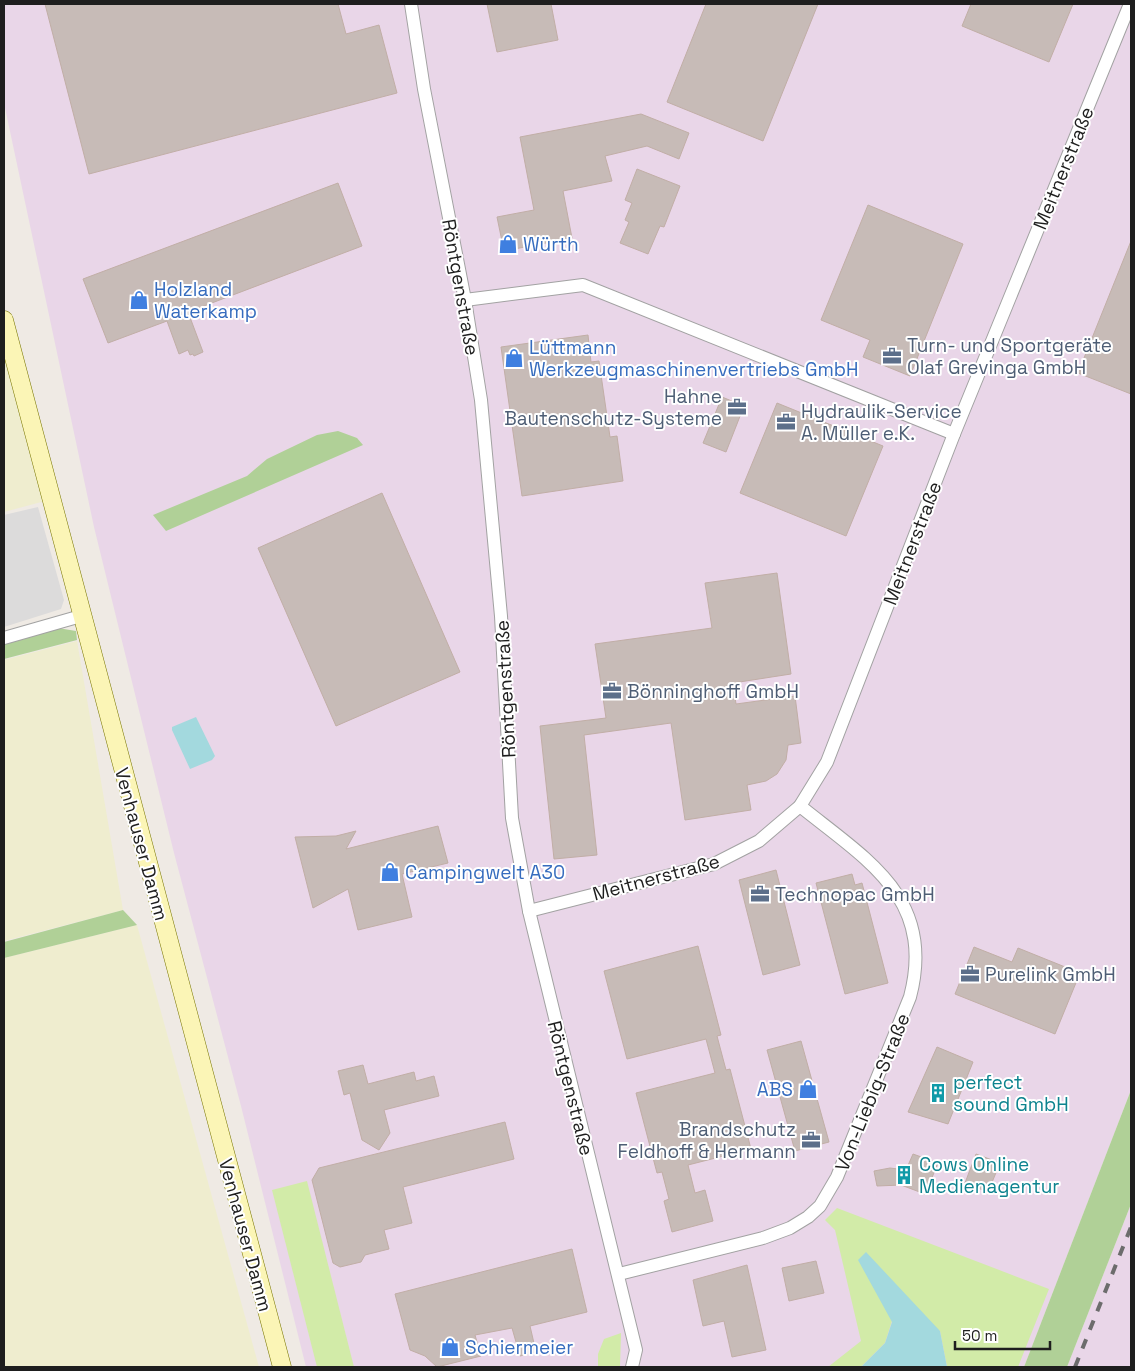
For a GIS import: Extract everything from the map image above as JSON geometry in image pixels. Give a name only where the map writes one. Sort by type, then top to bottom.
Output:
[{"type":"main road","name":"Venhauser Damm","points":[[4,320],[282,1367]]},
{"type":"street","name":"Röntgenstraße","points":[[410,4],[424,89],[466,300],[481,400],[500,606],[512,818],[529,911],[636,1350],[632,1367]]},
{"type":"street","name":"Meitnerstraße","points":[[529,911],[714,864],[759,842],[800,806],[827,762],[954,434],[1130,4]]},
{"type":"street","points":[[466,300],[583,285],[954,434]]},
{"type":"street","points":[[4,638],[82,616]]},
{"type":"street","name":"Von-Liebig-Straße","points":[[618,1274],[763,1238],[790,1228],[808,1217],[828,1195],[837,1177],[910,997],[914,982],[915,940],[904,906],[881,872],[800,806]]},
{"type":"shaded area","points":[[4,4],[1131,4],[1131,1090],[1024,1367],[306,1367],[241,1106],[174,853],[94,527],[4,103]]},
{"type":"shaded area","points":[[4,356],[45,501],[4,512]]},
{"type":"shaded area","points":[[38,507],[64,600],[61,609],[4,627],[4,515]]},
{"type":"shaded area","points":[[77,641],[123,910],[4,941],[4,660]]},
{"type":"shaded area","points":[[137,925],[259,1367],[4,1367],[4,958]]},
{"type":"shaded area","points":[[1131,1204],[1131,1367],[1067,1367]]},
{"type":"green space","points":[[338,431],[357,438],[363,445],[166,531],[153,515],[247,476],[267,459],[317,435]]},
{"type":"green space","points":[[58,628],[76,631],[77,640],[4,659],[4,641]]},
{"type":"green space","points":[[123,910],[137,925],[4,958],[4,942]]},
{"type":"green space","points":[[1131,1090],[1131,1204],[1067,1367],[1024,1367]]},
{"type":"green space","points":[[307,1181],[354,1367],[317,1367],[272,1190]]},
{"type":"green space","points":[[837,1208],[1049,1289],[1018,1367],[947,1367],[940,1331],[879,1294],[892,1321],[885,1343],[861,1367],[828,1367],[861,1341],[835,1230],[825,1220]]},
{"type":"green space","points":[[621,1333],[620,1367],[598,1367],[598,1354],[604,1339]]},
{"type":"water","points":[[196,717],[215,756],[212,760],[190,769],[172,727]]},
{"type":"water","points":[[866,1252],[940,1331],[947,1367],[861,1367],[885,1343],[892,1322],[858,1260]]},
{"type":"building","points":[[45,4],[338,4],[346,34],[379,25],[397,93],[89,174]]},
{"type":"building","points":[[487,4],[551,4],[558,40],[497,52]]},
{"type":"building","points":[[706,4],[818,4],[763,141],[667,102]]},
{"type":"building","points":[[971,4],[1073,4],[1049,62],[962,26]]},
{"type":"building","points":[[641,114],[689,133],[679,159],[647,146],[605,156],[612,181],[563,191],[572,238],[504,251],[497,217],[534,210],[520,137]]},
{"type":"building","points":[[637,169],[680,186],[664,227],[660,226],[648,254],[620,243],[629,222],[625,220],[632,203],[625,200]]},
{"type":"building","points":[[338,183],[362,246],[188,312],[203,352],[194,356],[193,354],[190,355],[188,350],[179,354],[167,321],[108,343],[83,279]]},
{"type":"building","points":[[868,205],[963,244],[910,376],[863,357],[870,340],[821,320]]},
{"type":"building","points":[[1131,241],[1131,394],[1078,373]]},
{"type":"building","points":[[588,335],[591,362],[599,361],[610,437],[617,436],[623,481],[522,496],[501,347]]},
{"type":"building","points":[[722,397],[744,406],[726,452],[703,443]]},
{"type":"building","points":[[777,403],[883,446],[846,536],[740,493]]},
{"type":"building","points":[[382,493],[460,672],[336,726],[258,548]]},
{"type":"building","points":[[777,573],[791,674],[733,683],[736,704],[795,696],[801,743],[788,745],[786,760],[777,774],[766,781],[747,785],[751,810],[685,820],[671,723],[584,735],[597,855],[554,859],[540,726],[606,718],[595,644],[712,628],[705,583]]},
{"type":"building","points":[[438,826],[448,863],[402,874],[412,917],[358,930],[348,889],[313,908],[295,837],[336,836],[356,831],[346,849]]},
{"type":"building","points":[[776,870],[800,965],[763,975],[739,880]]},
{"type":"building","points":[[852,874],[855,885],[862,883],[888,983],[845,994],[816,883]]},
{"type":"building","points":[[698,946],[721,1035],[717,1036],[726,1070],[730,1069],[751,1149],[688,1165],[695,1193],[705,1190],[713,1221],[672,1232],[664,1201],[669,1199],[662,1172],[657,1173],[636,1093],[715,1073],[706,1039],[627,1059],[604,971]]},
{"type":"building","points":[[974,947],[1012,962],[1018,948],[1080,973],[1055,1034],[955,994]]},
{"type":"building","points":[[801,1041],[829,1142],[795,1151],[767,1050]]},
{"type":"building","name":"perfect sound GmbH","points":[[937,1047],[973,1062],[948,1124],[908,1112]]},
{"type":"building","points":[[363,1065],[368,1084],[414,1072],[416,1081],[434,1076],[439,1096],[384,1110],[390,1133],[379,1150],[362,1140],[350,1093],[344,1095],[338,1071]]},
{"type":"building","points":[[505,1122],[514,1159],[403,1187],[412,1223],[384,1230],[389,1249],[365,1255],[361,1262],[340,1267],[333,1263],[312,1180],[319,1168]]},
{"type":"building","name":"Cows Online Medienagentur","points":[[913,1154],[938,1163],[931,1180],[933,1182],[925,1194],[901,1185],[877,1186],[874,1171],[890,1168],[906,1170]]},
{"type":"building","points":[[976,1154],[1000,1163],[988,1192],[965,1183]]},
{"type":"building","points":[[572,1249],[587,1312],[530,1326],[536,1352],[520,1356],[512,1328],[475,1335],[481,1356],[437,1367],[425,1356],[410,1350],[395,1294]]},
{"type":"building","points":[[816,1261],[824,1293],[789,1301],[782,1268]]},
{"type":"building","points":[[747,1265],[766,1350],[732,1357],[724,1321],[703,1326],[693,1280]]},
{"type":"railway","points":[[1075,1367],[1131,1227]]},
{"type":"place","name":"Würth","points":[[508,244]]},
{"type":"place","name":"Holzland Waterkamp","points":[[139,300]]},
{"type":"place","name":"Turn- und Sportgeräte Olaf Grevinga GmbH","points":[[892,356]]},
{"type":"place","name":"Lüttmann Werkzeugmaschinenvertriebs GmbH","points":[[514,358]]},
{"type":"place","name":"Hahne Bautenschutz-Systeme","points":[[737,407]]},
{"type":"place","name":"Hydraulik-Service A. Müller e.K.","points":[[786,422]]},
{"type":"place","name":"Bönninghoff GmbH","points":[[612,691]]},
{"type":"place","name":"Campingwelt A30","points":[[390,872]]},
{"type":"place","name":"Technopac GmbH","points":[[760,894]]},
{"type":"place","name":"Purelink GmbH","points":[[970,974]]},
{"type":"place","name":"ABS","points":[[808,1089]]},
{"type":"place","name":"perfect sound GmbH","points":[[938,1093]]},
{"type":"place","name":"Brandschutz Feldhoff & Hermann","points":[[811,1140]]},
{"type":"place","name":"Cows Online Medienagentur","points":[[904,1175]]},
{"type":"place","name":"Schiermeier","points":[[450,1347]]}]
